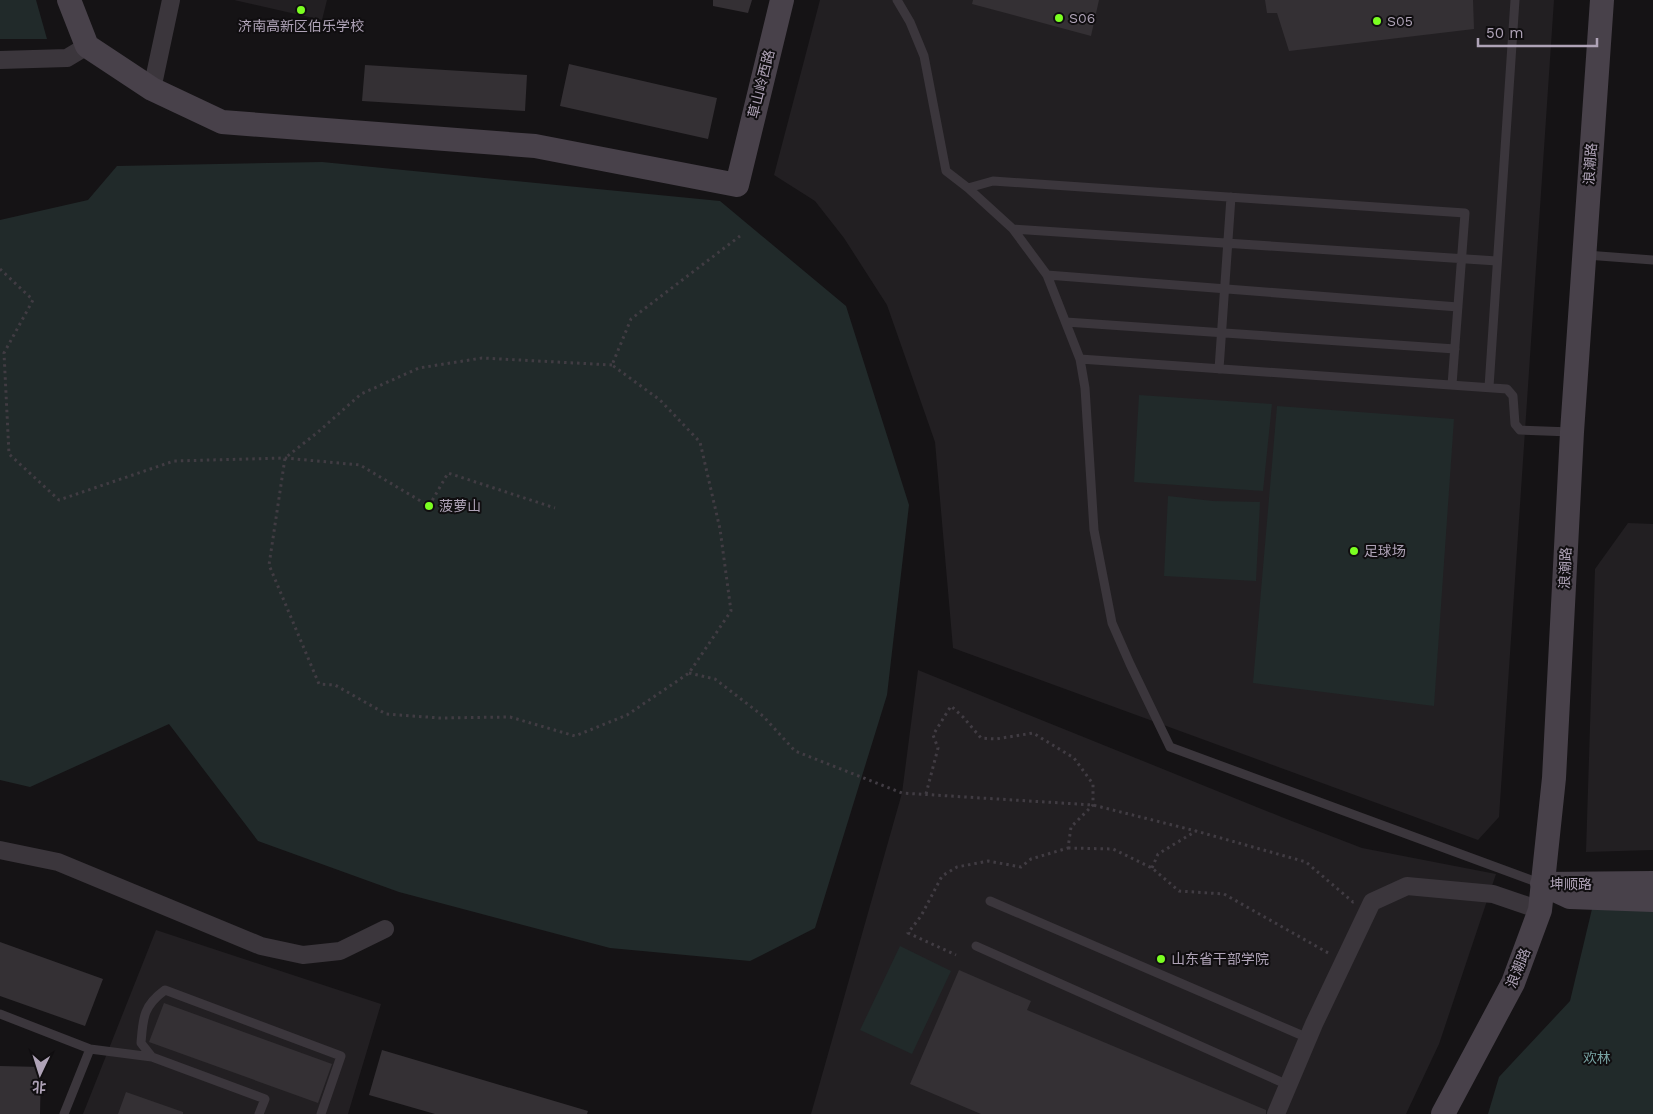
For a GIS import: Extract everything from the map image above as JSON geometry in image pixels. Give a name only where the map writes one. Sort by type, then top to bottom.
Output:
[{"type":"street","points":[[69,0],[88,46],[152,89],[171,0]]},
{"type":"street","name":"草山岭西路","points":[[152,89],[222,122],[535,146],[737,185],[782,0]]},
{"type":"street","name":"浪潮路","points":[[1444,1114],[1513,983],[1540,910],[1554,778],[1572,432],[1602,0]]},
{"type":"street","points":[[0,60],[67,58],[88,46]]},
{"type":"street","points":[[0,850],[58,862],[261,946],[303,955],[340,950],[385,929]]},
{"type":"street","name":"坤顺路","points":[[1542,884],[1653,883]]},
{"type":"street","name":"坤顺路","points":[[1542,884],[1570,897],[1653,900]]},
{"type":"street","points":[[1276,1114],[1308,1038],[1372,902],[1407,886],[1493,894],[1540,910]]},
{"type":"lane","points":[[897,0],[910,22],[924,56],[946,171],[968,188],[1013,229],[1047,276],[1080,359],[1085,388],[1094,530],[1112,623],[1170,747],[1542,884]]},
{"type":"lane","points":[[1489,387],[1515,0]]},
{"type":"lane","points":[[968,188],[993,182],[1466,213],[1452,385]]},
{"type":"lane","points":[[1219,369],[1231,197]]},
{"type":"lane","points":[[1013,229],[1497,261]]},
{"type":"lane","points":[[1584,255],[1653,260]]},
{"type":"lane","points":[[1047,276],[1458,307]]},
{"type":"lane","points":[[1066,322],[1455,349]]},
{"type":"lane","points":[[1080,359],[1507,389],[1513,396],[1515,424],[1520,430],[1572,432]]},
{"type":"lane","points":[[990,901],[1308,1038]]},
{"type":"lane","points":[[976,946],[1288,1085]]},
{"type":"lane","points":[[152,1057],[141,1043],[143,1017],[153,999],[165,990],[341,1056],[322,1114]]},
{"type":"lane","points":[[0,1014],[90,1049],[152,1057],[265,1099],[259,1114]]},
{"type":"lane","points":[[64,1114],[90,1049]]},
{"type":"path","points":[[612,365],[630,320],[740,236]]},
{"type":"path","points":[[0,269],[33,300],[4,353],[9,454],[59,500],[174,461],[285,458],[360,465],[429,506],[448,473],[555,508]]},
{"type":"path","points":[[482,358],[612,365],[660,400],[700,442],[720,529],[731,611],[689,673],[627,716],[575,736],[510,717],[440,718],[386,714],[335,685],[319,684],[269,565],[285,458],[361,394],[420,368],[482,358]]},
{"type":"path","points":[[689,673],[716,679],[763,716],[795,752],[902,793],[1093,805],[1196,831],[1306,862],[1353,902],[1372,902]]},
{"type":"path","points":[[926,794],[938,748],[933,735],[951,706],[981,738],[996,739],[1033,733],[1074,758],[1093,784],[1093,805],[1071,827],[1068,848]]},
{"type":"path","points":[[1152,868],[1158,854],[1196,831]]},
{"type":"path","points":[[956,955],[908,933],[922,916],[942,876],[957,867],[988,860],[1021,867],[1031,859],[1068,848],[1113,850],[1152,868],[1179,891],[1224,894],[1343,961]]},
{"type":"shaded area","name":"济南高新区伯乐学校","points":[[234,0],[327,0],[322,20]]},
{"type":"shaded area","points":[[820,0],[1554,0],[1499,817],[1478,840],[953,648],[935,442],[887,305],[844,238],[815,201],[774,175]]},
{"type":"shaded area","points":[[1628,523],[1653,524],[1653,850],[1586,852],[1595,569]]},
{"type":"shaded area","name":"山东省干部学院","points":[[918,670],[1362,848],[1496,874],[1439,1044],[1406,1114],[811,1114],[902,793]]},
{"type":"shaded area","points":[[156,930],[381,1004],[348,1114],[83,1114]]},
{"type":"green space","points":[[0,0],[36,0],[47,39],[0,39]]},
{"type":"green space","points":[[322,162],[720,201],[846,306],[909,505],[887,695],[815,928],[750,961],[610,948],[399,892],[258,841],[169,724],[30,787],[0,780],[0,220],[88,200],[117,166]]},
{"type":"green space","points":[[1139,395],[1272,404],[1263,491],[1134,482]]},
{"type":"green space","name":"足球场","points":[[1277,406],[1454,419],[1434,706],[1253,683]]},
{"type":"green space","points":[[1168,496],[1213,501],[1260,502],[1256,581],[1164,576]]},
{"type":"green space","name":"欢林","points":[[1592,909],[1653,910],[1653,1114],[1488,1114],[1499,1077],[1570,1001]]},
{"type":"green space","points":[[900,946],[951,971],[912,1054],[860,1030]]},
{"type":"building","points":[[713,0],[752,0],[748,13],[713,6]]},
{"type":"building","name":"S06","points":[[973,0],[1099,0],[1091,36],[972,4]]},
{"type":"building","name":"S05","points":[[1265,0],[1473,0],[1474,29],[1289,51],[1277,13],[1267,13]]},
{"type":"building","points":[[569,64],[717,98],[708,139],[560,106]]},
{"type":"building","points":[[365,65],[527,75],[525,111],[362,101]]},
{"type":"building","points":[[0,942],[103,979],[85,1026],[0,996]]},
{"type":"building","points":[[959,970],[1031,1001],[1027,1010],[1266,1110],[1266,1114],[981,1114],[910,1084]]},
{"type":"building","points":[[164,1003],[332,1064],[318,1103],[149,1042]]},
{"type":"building","points":[[382,1050],[588,1111],[587,1114],[435,1114],[369,1095]]},
{"type":"building","points":[[0,1066],[41,1067],[40,1114],[0,1114]]},
{"type":"building","points":[[126,1092],[183,1112],[183,1114],[118,1114]]},
{"type":"place","name":"济南高新区伯乐学校","points":[[301,10]]},
{"type":"place","name":"S06","points":[[1059,18]]},
{"type":"place","name":"S05","points":[[1377,21]]},
{"type":"place","name":"菠萝山","points":[[429,506]]},
{"type":"place","name":"足球场","points":[[1354,551]]},
{"type":"place","name":"山东省干部学院","points":[[1161,959]]}]
